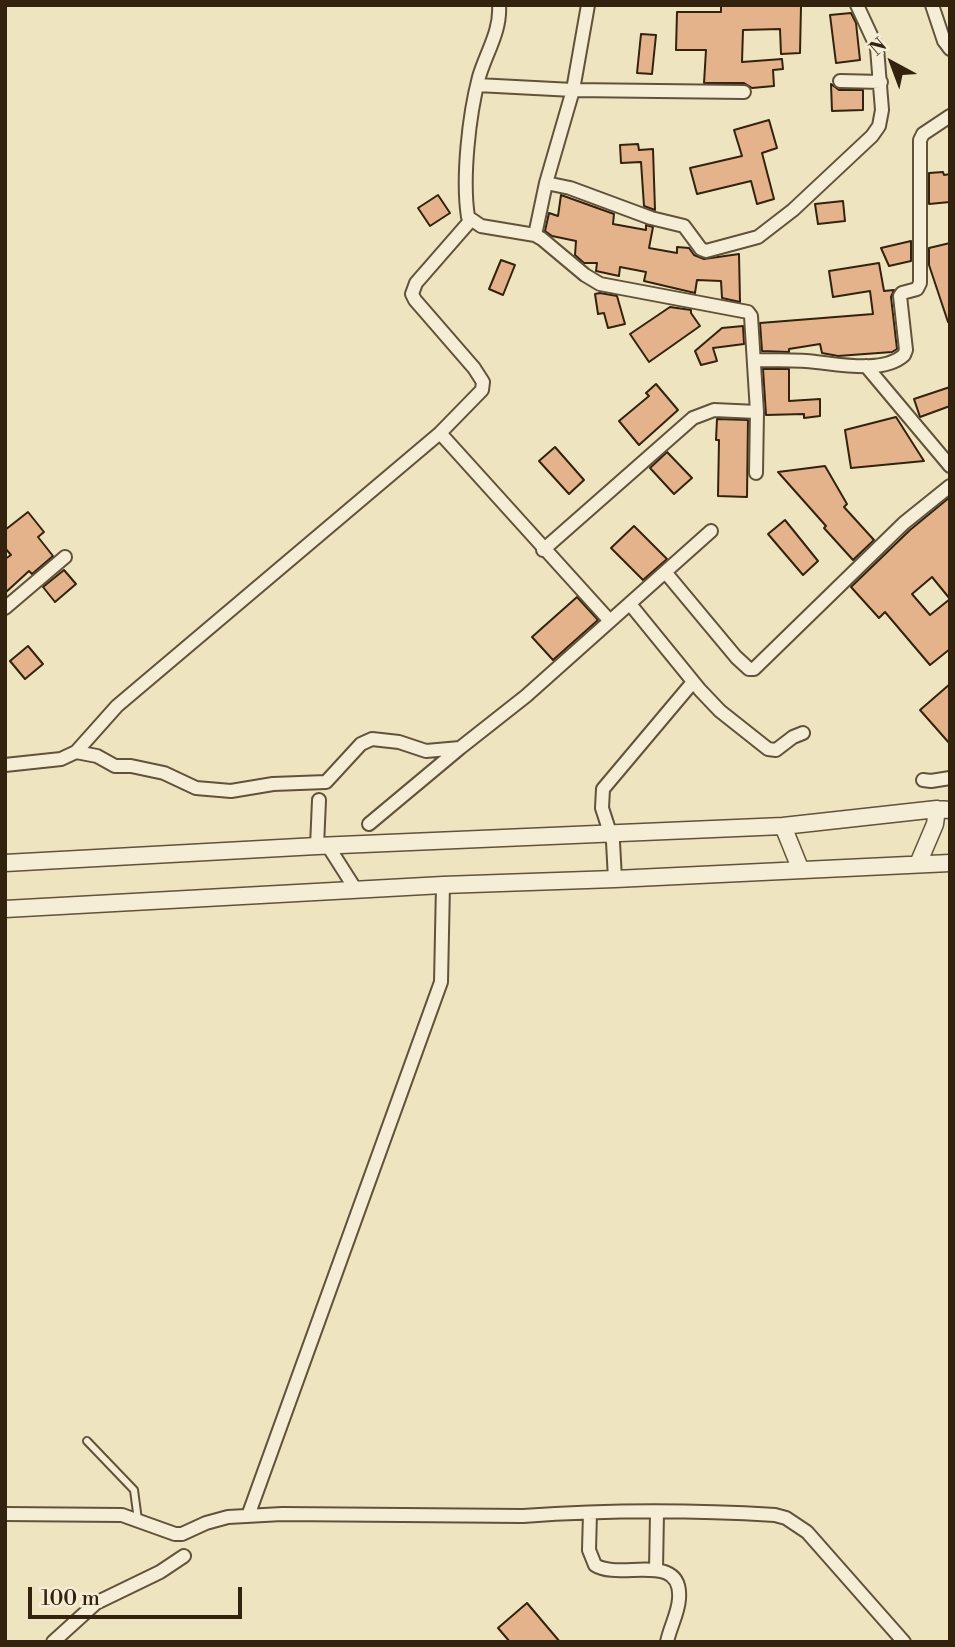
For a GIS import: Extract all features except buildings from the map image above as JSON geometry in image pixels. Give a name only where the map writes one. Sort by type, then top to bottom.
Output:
[{"type":"street","points":[[499,5],[497,31],[477,85],[467,156],[467,201],[471,220],[481,226],[535,235],[547,241],[600,285],[747,311],[751,316],[756,360],[756,473]]},
{"type":"street","points":[[535,235],[573,90],[588,5]]},
{"type":"street","points":[[547,183],[570,188],[651,218],[684,226],[701,249],[706,251],[758,237],[793,210],[877,130],[882,110],[877,48],[857,5]]},
{"type":"street","points":[[932,5],[944,41],[950,49]]},
{"type":"street","points":[[840,81],[881,82]]},
{"type":"street","points":[[477,85],[573,90],[744,92]]},
{"type":"street","points":[[756,360],[866,366],[895,361],[904,355],[906,350],[900,296],[917,289],[920,283],[920,140],[923,134],[950,116]]},
{"type":"street","points":[[5,765],[61,759],[76,752],[117,706],[440,433],[482,390],[484,385],[474,368],[415,300],[412,292],[416,283],[471,220]]},
{"type":"street","points":[[866,366],[950,466]]},
{"type":"street","points":[[543,550],[693,418],[714,410],[757,412]]},
{"type":"street","points":[[440,433],[610,621]]},
{"type":"street","points":[[666,573],[736,657],[749,669],[754,669],[904,523],[950,486]]},
{"type":"street","points":[[369,824],[526,696],[710,531]]},
{"type":"street","points":[[5,608],[65,557]]},
{"type":"street","points":[[631,604],[693,682],[720,711],[770,750],[776,750],[803,733]]},
{"type":"street","points":[[615,879],[612,834],[602,808],[603,789],[693,682]]},
{"type":"street","points":[[356,890],[322,846],[319,800],[326,782],[361,744],[372,739],[399,742],[426,751],[460,748]]},
{"type":"street","points":[[76,752],[97,756],[115,766],[131,766],[164,773],[196,788],[231,791],[273,784],[326,782]]},
{"type":"street","points":[[923,780],[950,778]]},
{"type":"street","points":[[306,784],[319,800]]},
{"type":"street","points":[[5,863],[783,826],[943,809]]},
{"type":"street","points":[[918,864],[943,809]]},
{"type":"street","points":[[783,826],[800,868]]},
{"type":"street","points":[[5,908],[443,884],[615,879],[800,868],[950,863]]},
{"type":"street","points":[[248,1516],[441,982],[443,884]]},
{"type":"street","points":[[590,1513],[589,1550],[595,1565],[615,1571],[663,1570],[678,1585],[680,1595],[667,1642]]},
{"type":"street","points":[[656,1570],[657,1513]]},
{"type":"street","points":[[5,1514],[112,1514],[138,1520],[160,1530],[182,1534],[216,1519],[282,1514],[768,1515],[786,1518],[807,1532],[904,1642]]},
{"type":"street","points":[[53,1642],[96,1603],[160,1572],[184,1556]]},
{"type":"lane","points":[[88,1441],[134,1490],[138,1520]]}]
